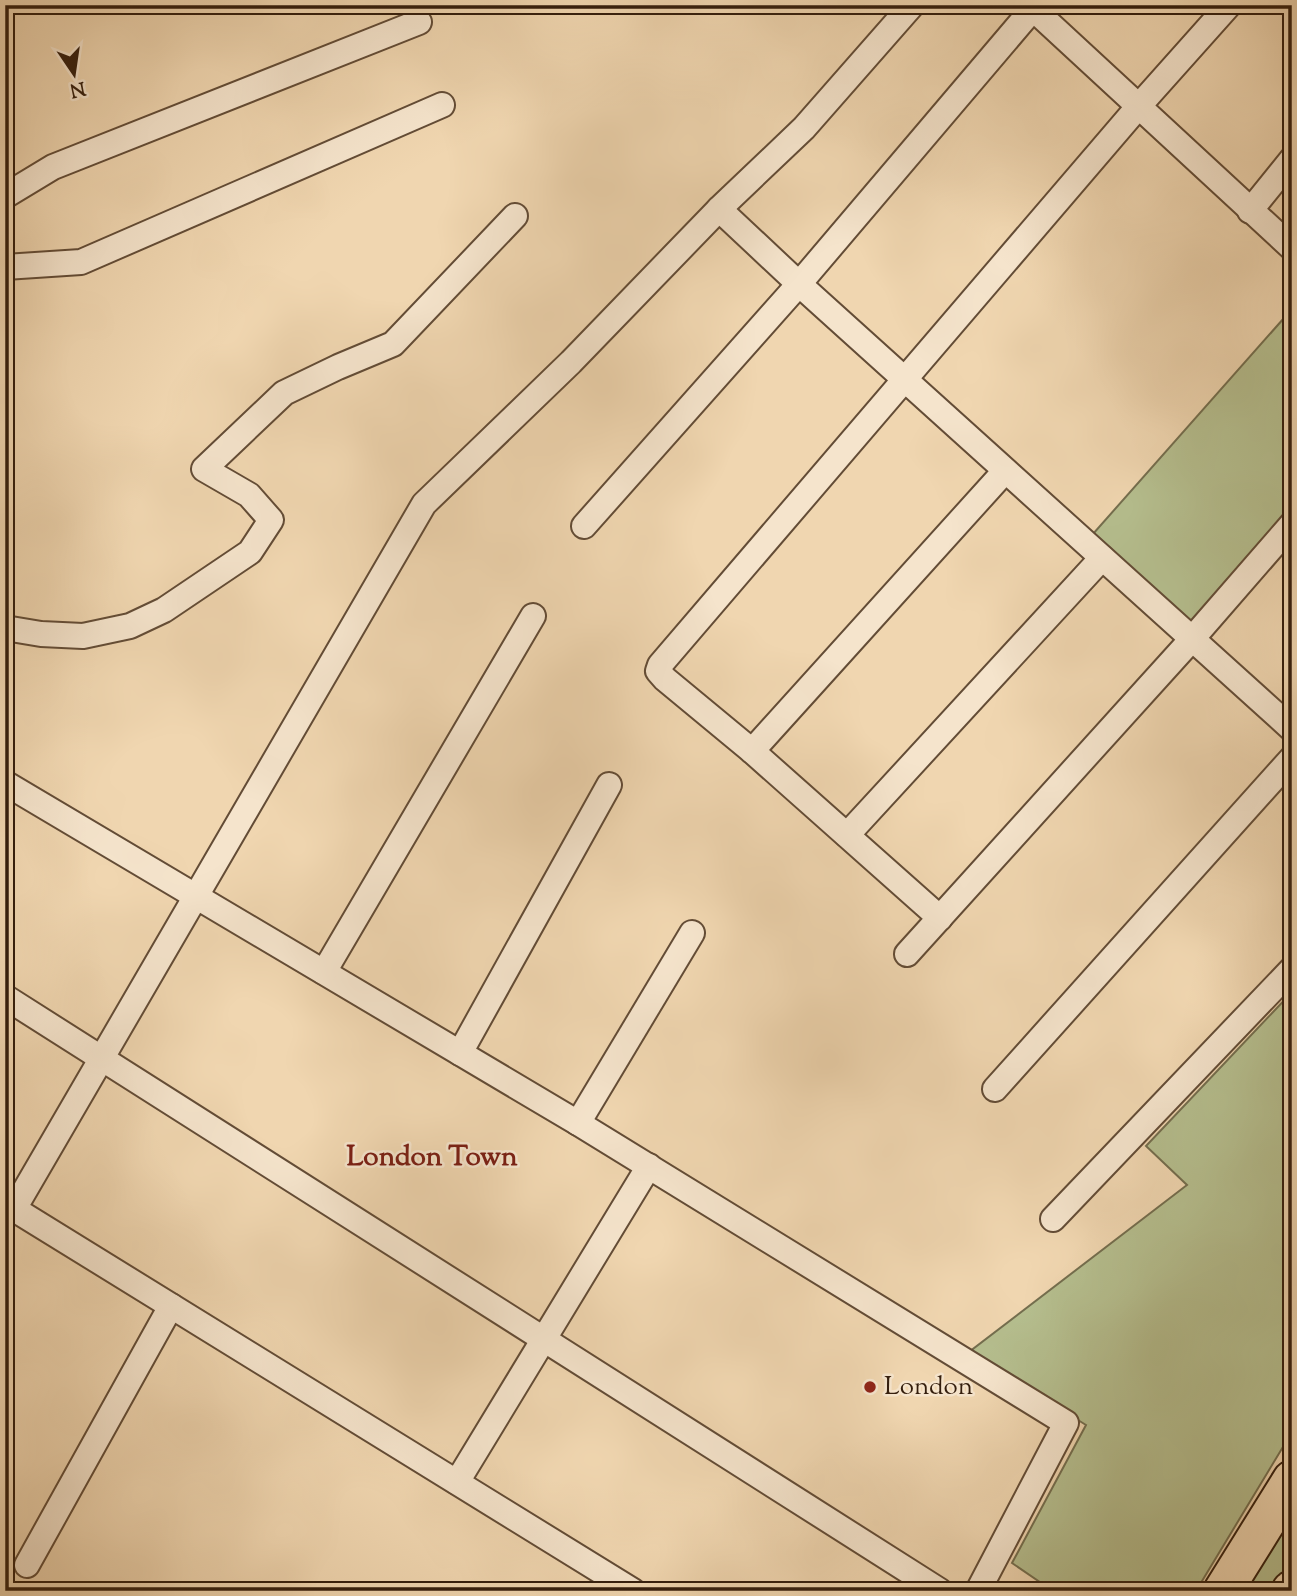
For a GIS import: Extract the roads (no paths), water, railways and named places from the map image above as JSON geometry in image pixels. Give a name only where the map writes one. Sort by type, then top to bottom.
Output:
[{"type":"main road","points":[[1223,1591],[1292,1480]]},
{"type":"street","points":[[634,1591],[14,1209],[424,504],[571,362],[719,209],[803,128],[912,5]]},
{"type":"street","points":[[940,918],[658,671],[660,665],[904,379],[1229,5]]},
{"type":"street","points":[[584,526],[799,284],[1032,6],[1292,248]]},
{"type":"street","points":[[5,196],[52,167],[419,22]]},
{"type":"street","points":[[5,267],[81,262],[442,106]]},
{"type":"street","points":[[1250,211],[1292,159]]},
{"type":"street","points":[[719,209],[1292,729]]},
{"type":"street","points":[[5,628],[41,634],[83,636],[130,626],[164,610],[205,585],[250,552],[271,520],[249,495],[204,469],[284,393],[393,344],[515,216]]},
{"type":"street","points":[[752,751],[1005,471]]},
{"type":"street","points":[[908,954],[1292,524]]},
{"type":"street","points":[[847,835],[1102,558]]},
{"type":"street","points":[[324,972],[533,616]]},
{"type":"street","points":[[995,1089],[1292,758]]},
{"type":"street","points":[[5,783],[579,1123],[1066,1423],[978,1591]]},
{"type":"street","points":[[460,1053],[609,785]]},
{"type":"street","points":[[579,1123],[692,933]]},
{"type":"street","points":[[1053,1220],[1292,969]]},
{"type":"street","points":[[5,997],[940,1591]]},
{"type":"street","points":[[457,1482],[649,1166]]},
{"type":"street","points":[[27,1565],[171,1306]]},
{"type":"place","name":"London","points":[[870,1387]]},
{"type":"district","name":"London Town","points":[[432,1158]]}]
